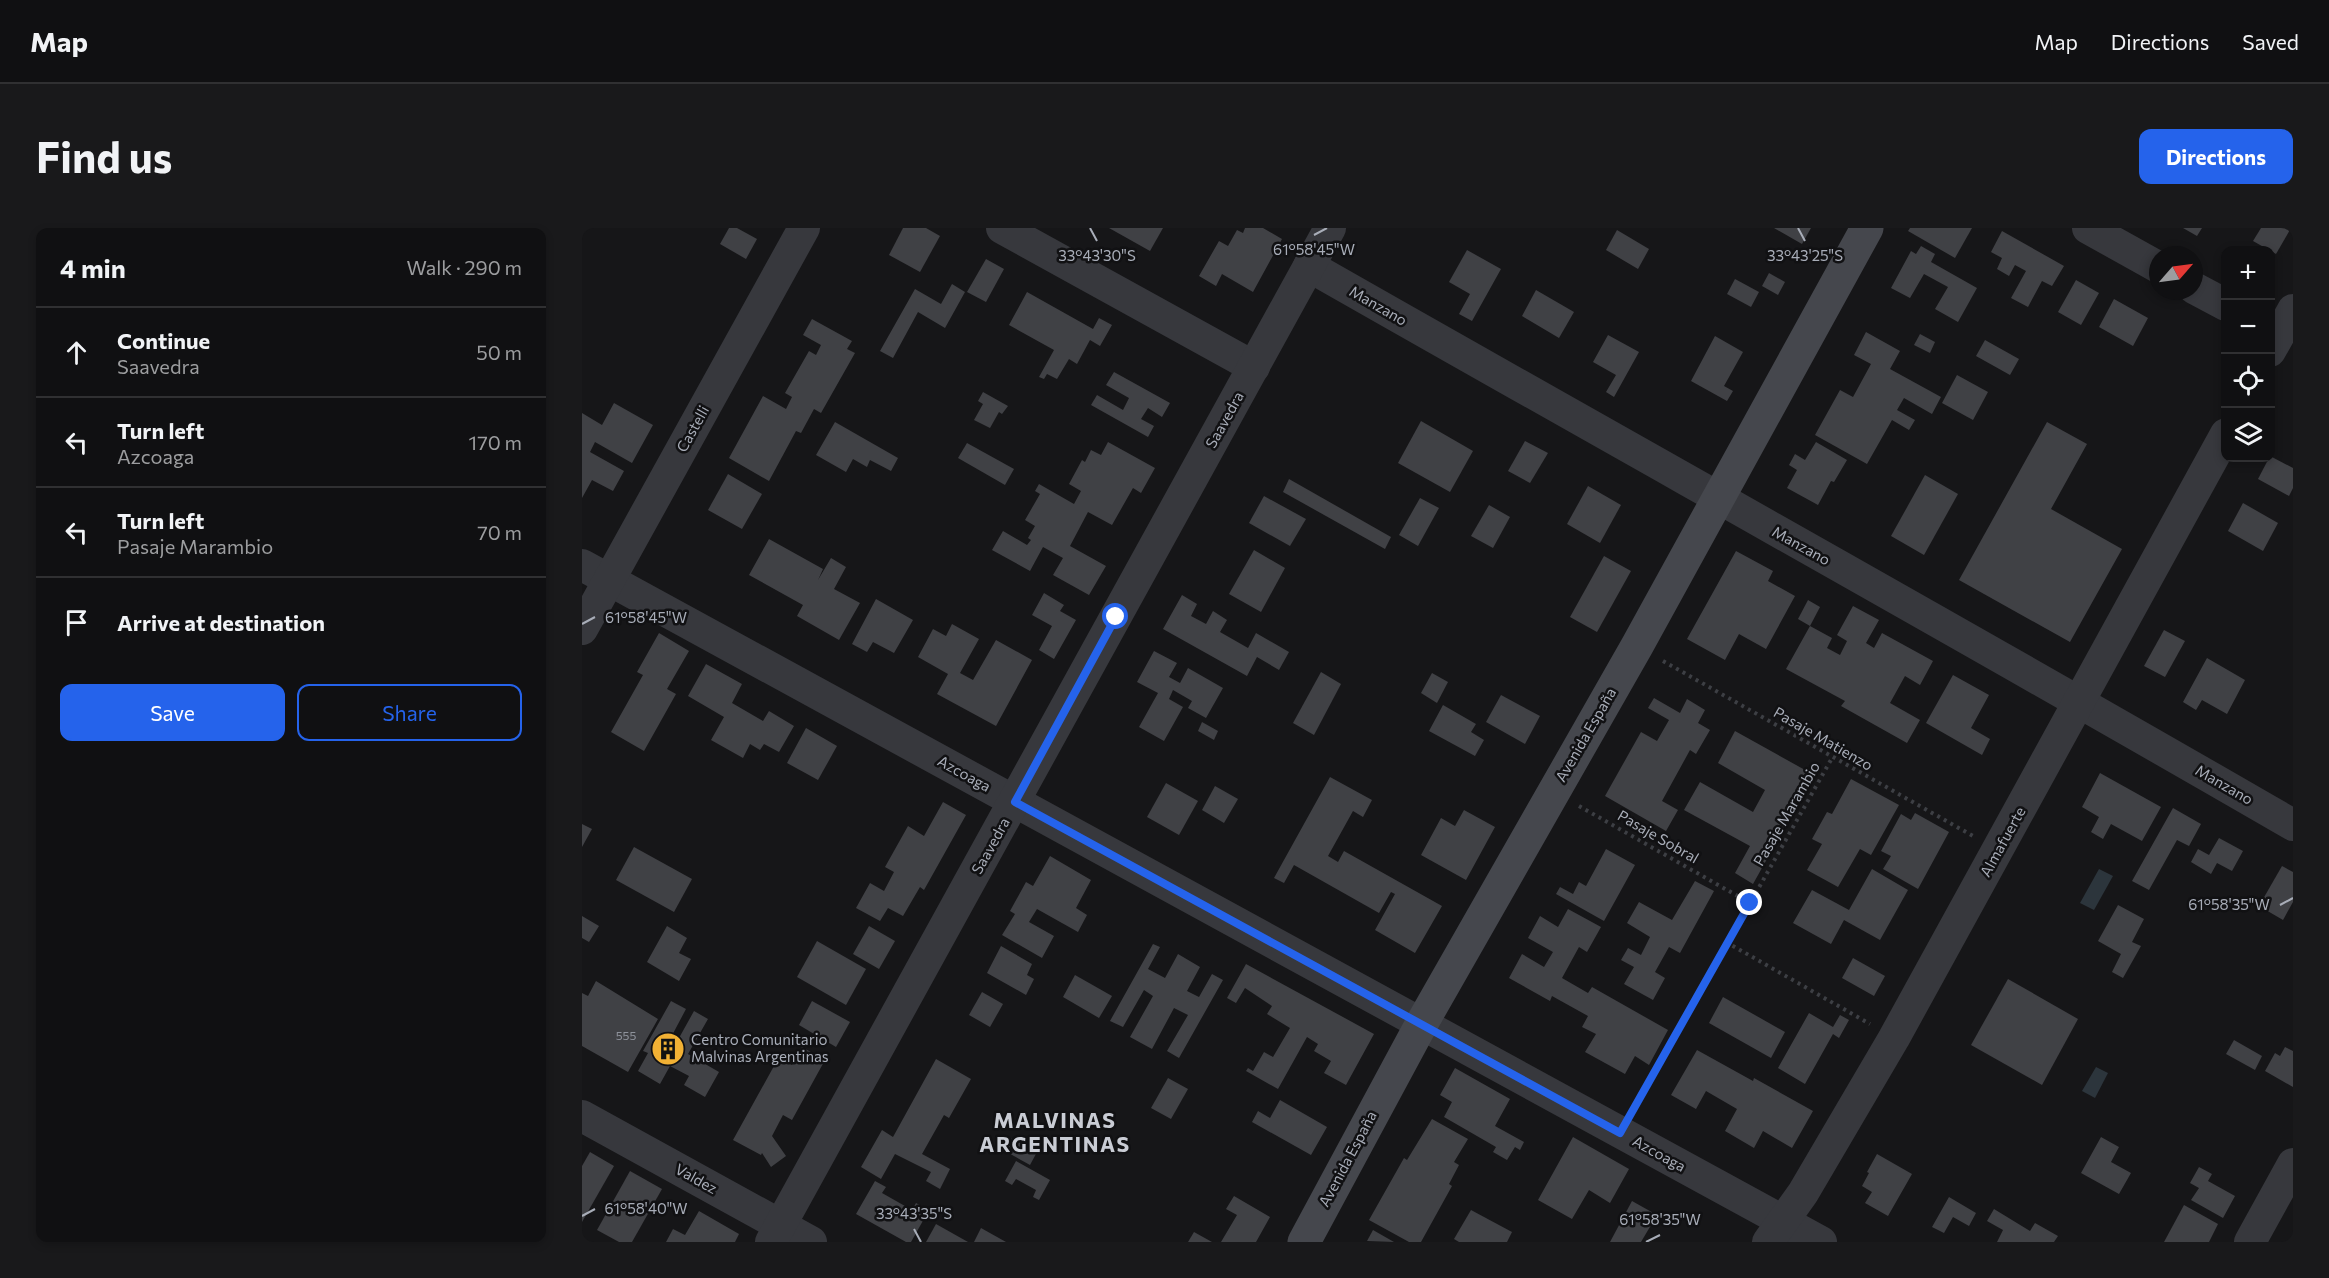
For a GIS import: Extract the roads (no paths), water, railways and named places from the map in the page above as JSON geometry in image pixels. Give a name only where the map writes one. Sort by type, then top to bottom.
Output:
[{"type":"main road","name":"Avenida España","points":[[1304,1242],[1422,1023],[1636,646],[1867,228]]},
{"type":"street","name":"Castelli","points":[[582,629],[804,228]]},
{"type":"street","points":[[1002,228],[1254,367]]},
{"type":"street","name":"Saavedra","points":[[775,1234],[1330,228]]},
{"type":"street","points":[[2088,228],[2149,262]]},
{"type":"street","name":"Manzano","points":[[1309,266],[2293,825]]},
{"type":"street","points":[[2203,293],[2221,302]]},
{"type":"street","name":"Almafuerte","points":[[1775,1231],[1803,1193],[1894,1038],[2221,443]]},
{"type":"street","name":"Azcoaga","points":[[582,565],[1620,1133],[1775,1231],[1821,1242]]},
{"type":"street","name":"Valdez","points":[[582,1116],[775,1234],[811,1242]]},
{"type":"street","points":[[2250,1242],[2293,1164]]},
{"type":"place","name":"Centro Comunitario Malvinas Argentinas","points":[[668,1049]]},
{"type":"district","name":"MALVINAS ARGENTINAS","points":[[1055,1133]]}]
